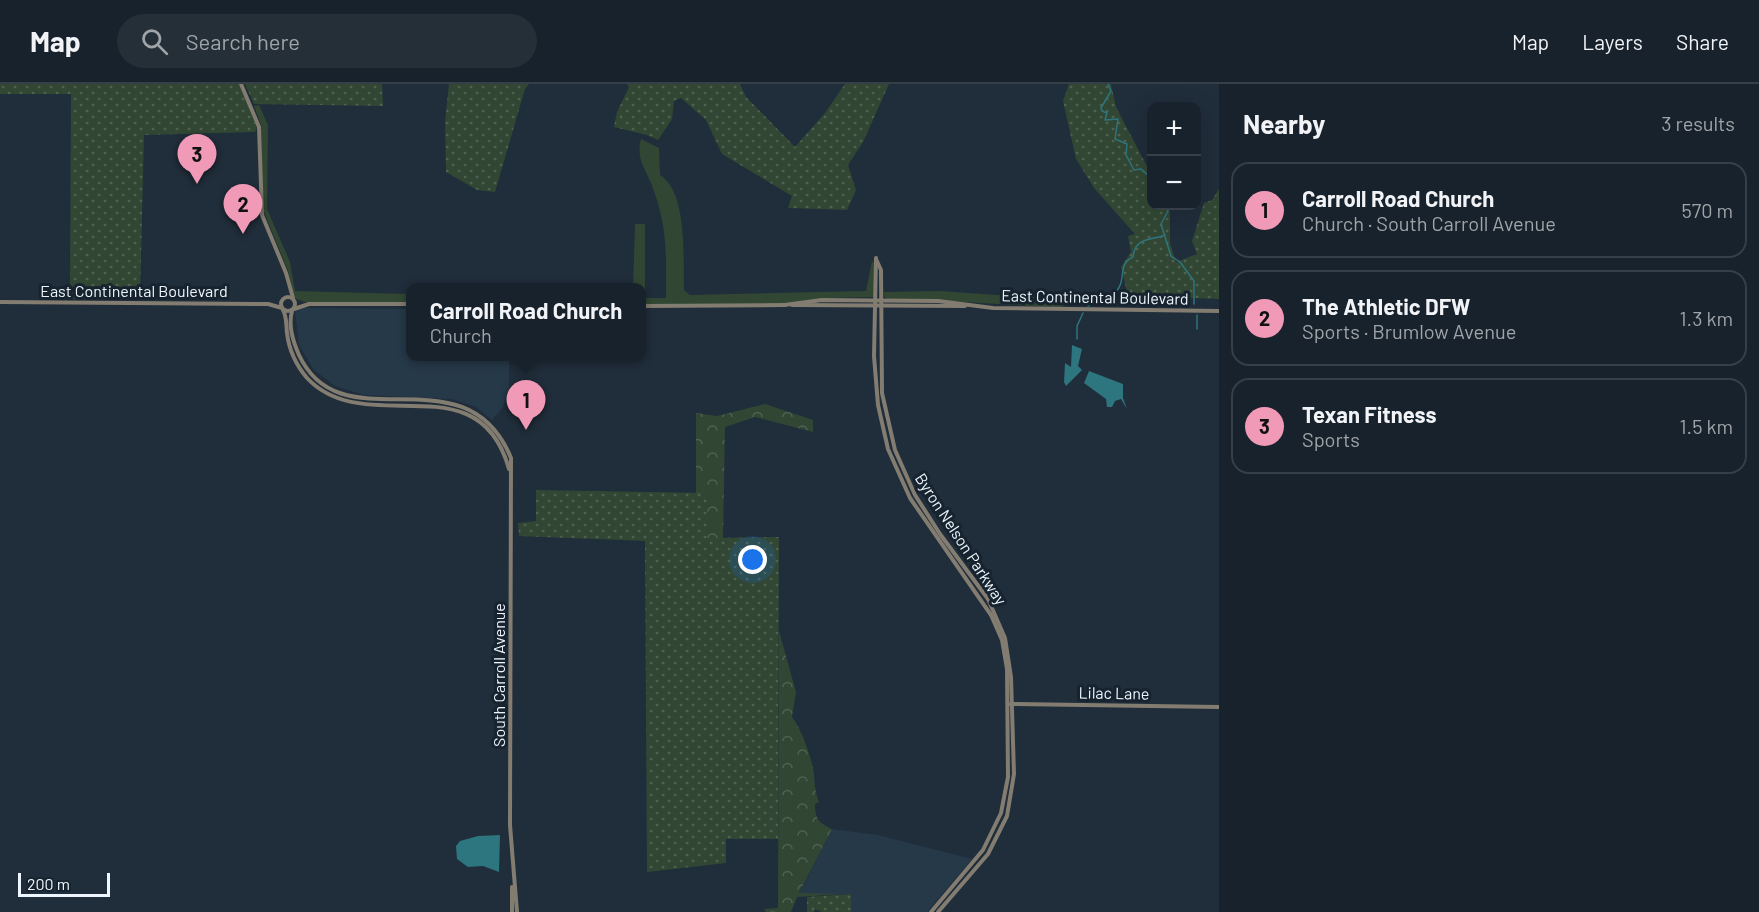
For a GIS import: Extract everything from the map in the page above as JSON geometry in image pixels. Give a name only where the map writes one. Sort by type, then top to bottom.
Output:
[{"type":"main road","name":"South Carroll Avenue","points":[[241,84],[259,128],[262,215],[293,299],[291,334],[298,353],[310,372],[325,386],[356,398],[439,400],[466,408],[492,426],[502,438],[511,458],[512,912]]},
{"type":"main road","name":"Byron Nelson Parkway","points":[[931,912],[977,858],[995,829],[1008,786],[1010,734],[1010,704],[1009,654],[998,619],[988,599],[940,534],[915,495],[895,450],[882,393],[882,301],[880,270],[876,258],[874,307],[877,393],[888,449],[909,498],[986,607],[996,627],[1007,669],[1010,704]]},
{"type":"main road","name":"South Carroll Avenue","points":[[288,282],[283,299],[283,309],[292,356],[305,376],[322,390],[355,404],[439,405],[461,411],[489,429],[506,457],[511,475]]},
{"type":"main road","name":"East Continental Boulevard","points":[[268,304],[283,299],[293,299]]},
{"type":"main road","points":[[293,299],[309,304],[406,304]]},
{"type":"main road","name":"East Continental Boulevard","points":[[784,305],[822,300],[938,301],[971,306]]},
{"type":"main road","name":"East Continental Boulevard","points":[[0,302],[268,304],[293,310]]},
{"type":"main road","points":[[293,310],[309,304]]},
{"type":"main road","name":"East Continental Boulevard","points":[[646,306],[971,306],[1219,311]]},
{"type":"main road","name":"Lilac Lane","points":[[1010,704],[1219,707]]},
{"type":"main road","name":"Byron Nelson Parkway","points":[[938,912],[988,854],[1001,830],[1013,784],[1010,734]]},
{"type":"main road","name":"South Carroll Avenue","points":[[512,874],[517,912]]},
{"type":"shaded area","points":[[304,308],[406,309],[406,361],[509,361],[509,388],[503,407],[492,420],[476,407],[452,399],[364,395],[335,386],[314,370],[299,345],[295,311]]},
{"type":"shaded area","points":[[832,829],[878,835],[972,859],[927,912],[851,912],[850,894],[799,894]]},
{"type":"green space","points":[[0,84],[239,84],[257,128],[255,132],[144,135],[140,298],[70,299],[71,94],[0,94]]},
{"type":"green space","points":[[245,84],[382,84],[383,106],[254,104]]},
{"type":"green space","points":[[449,84],[529,84],[525,89],[495,192],[477,190],[446,172],[445,122]]},
{"type":"green space","points":[[627,84],[740,84],[746,97],[795,147],[825,113],[845,84],[889,84],[863,142],[848,165],[856,190],[847,210],[788,208],[792,196],[722,154],[706,120],[681,98],[674,101],[672,119],[658,140],[614,127],[617,112],[629,87]]},
{"type":"green space","points":[[1069,84],[1111,84],[1116,107],[1147,166],[1147,210],[1169,210],[1170,212],[1170,243],[1176,262],[1197,254],[1192,241],[1204,203],[1212,200],[1219,189],[1219,299],[1128,296],[1121,267],[1131,252],[1128,236],[1135,234],[1094,188],[1076,159],[1063,101]]},
{"type":"green space","points":[[259,105],[268,125],[267,209],[290,262],[295,291],[406,294],[406,303],[304,302],[294,298],[288,271],[262,207],[261,125],[254,106]]},
{"type":"green space","points":[[641,139],[659,148],[660,175],[669,184],[680,211],[684,290],[690,295],[866,291],[872,261],[874,263],[874,297],[827,298],[774,304],[646,304],[646,298],[666,298],[665,240],[657,199],[640,157]]},
{"type":"green space","points":[[635,224],[645,224],[645,283],[633,283]]},
{"type":"green space","points":[[941,291],[996,295],[1067,296],[1067,304],[1061,307],[887,299],[884,296],[884,292]]},
{"type":"green space","points":[[765,404],[813,420],[813,432],[755,417],[725,427],[723,538],[707,538],[707,494],[696,493],[696,413],[717,416]]},
{"type":"green space","points":[[536,490],[707,493],[707,538],[779,537],[778,839],[726,839],[726,863],[647,872],[645,541],[519,536],[518,523],[536,521]]},
{"type":"green space","points":[[779,631],[796,692],[792,717],[802,735],[813,768],[819,802],[815,804],[817,817],[832,829],[799,893],[843,894],[797,897],[791,912],[766,912],[764,909],[778,908]]},
{"type":"green space","points":[[851,894],[851,912],[822,912],[815,909],[814,912],[807,912],[807,897]]},
{"type":"water","points":[[1072,345],[1082,349],[1078,366],[1082,370],[1066,386],[1064,382],[1065,363],[1071,367]]},
{"type":"water","points":[[1089,371],[1123,384],[1123,398],[1127,409],[1121,399],[1115,401],[1112,407],[1107,407],[1106,399],[1084,383]]},
{"type":"water","points":[[500,835],[499,872],[483,866],[468,867],[457,859],[456,846],[460,841],[478,836]]},
{"type":"waterway","points":[[1108,84],[1111,91],[1101,108],[1107,113],[1105,120],[1118,119],[1115,139],[1127,144],[1126,155],[1134,170],[1141,169],[1147,174]]},
{"type":"waterway","points":[[1168,210],[1161,224],[1171,256],[1180,262],[1194,281],[1194,304]]},
{"type":"waterway","points":[[1088,306],[1115,293],[1121,283],[1123,268],[1133,257],[1140,243],[1165,235]]},
{"type":"waterway","points":[[1077,339],[1077,326],[1083,313]]},
{"type":"waterway","points":[[1197,315],[1197,329]]},
{"type":"place","name":"Texan Fitness","points":[[197,184]]},
{"type":"place","name":"The Athletic DFW","points":[[243,234]]},
{"type":"place","name":"Carroll Road Church","points":[[526,430]]}]
